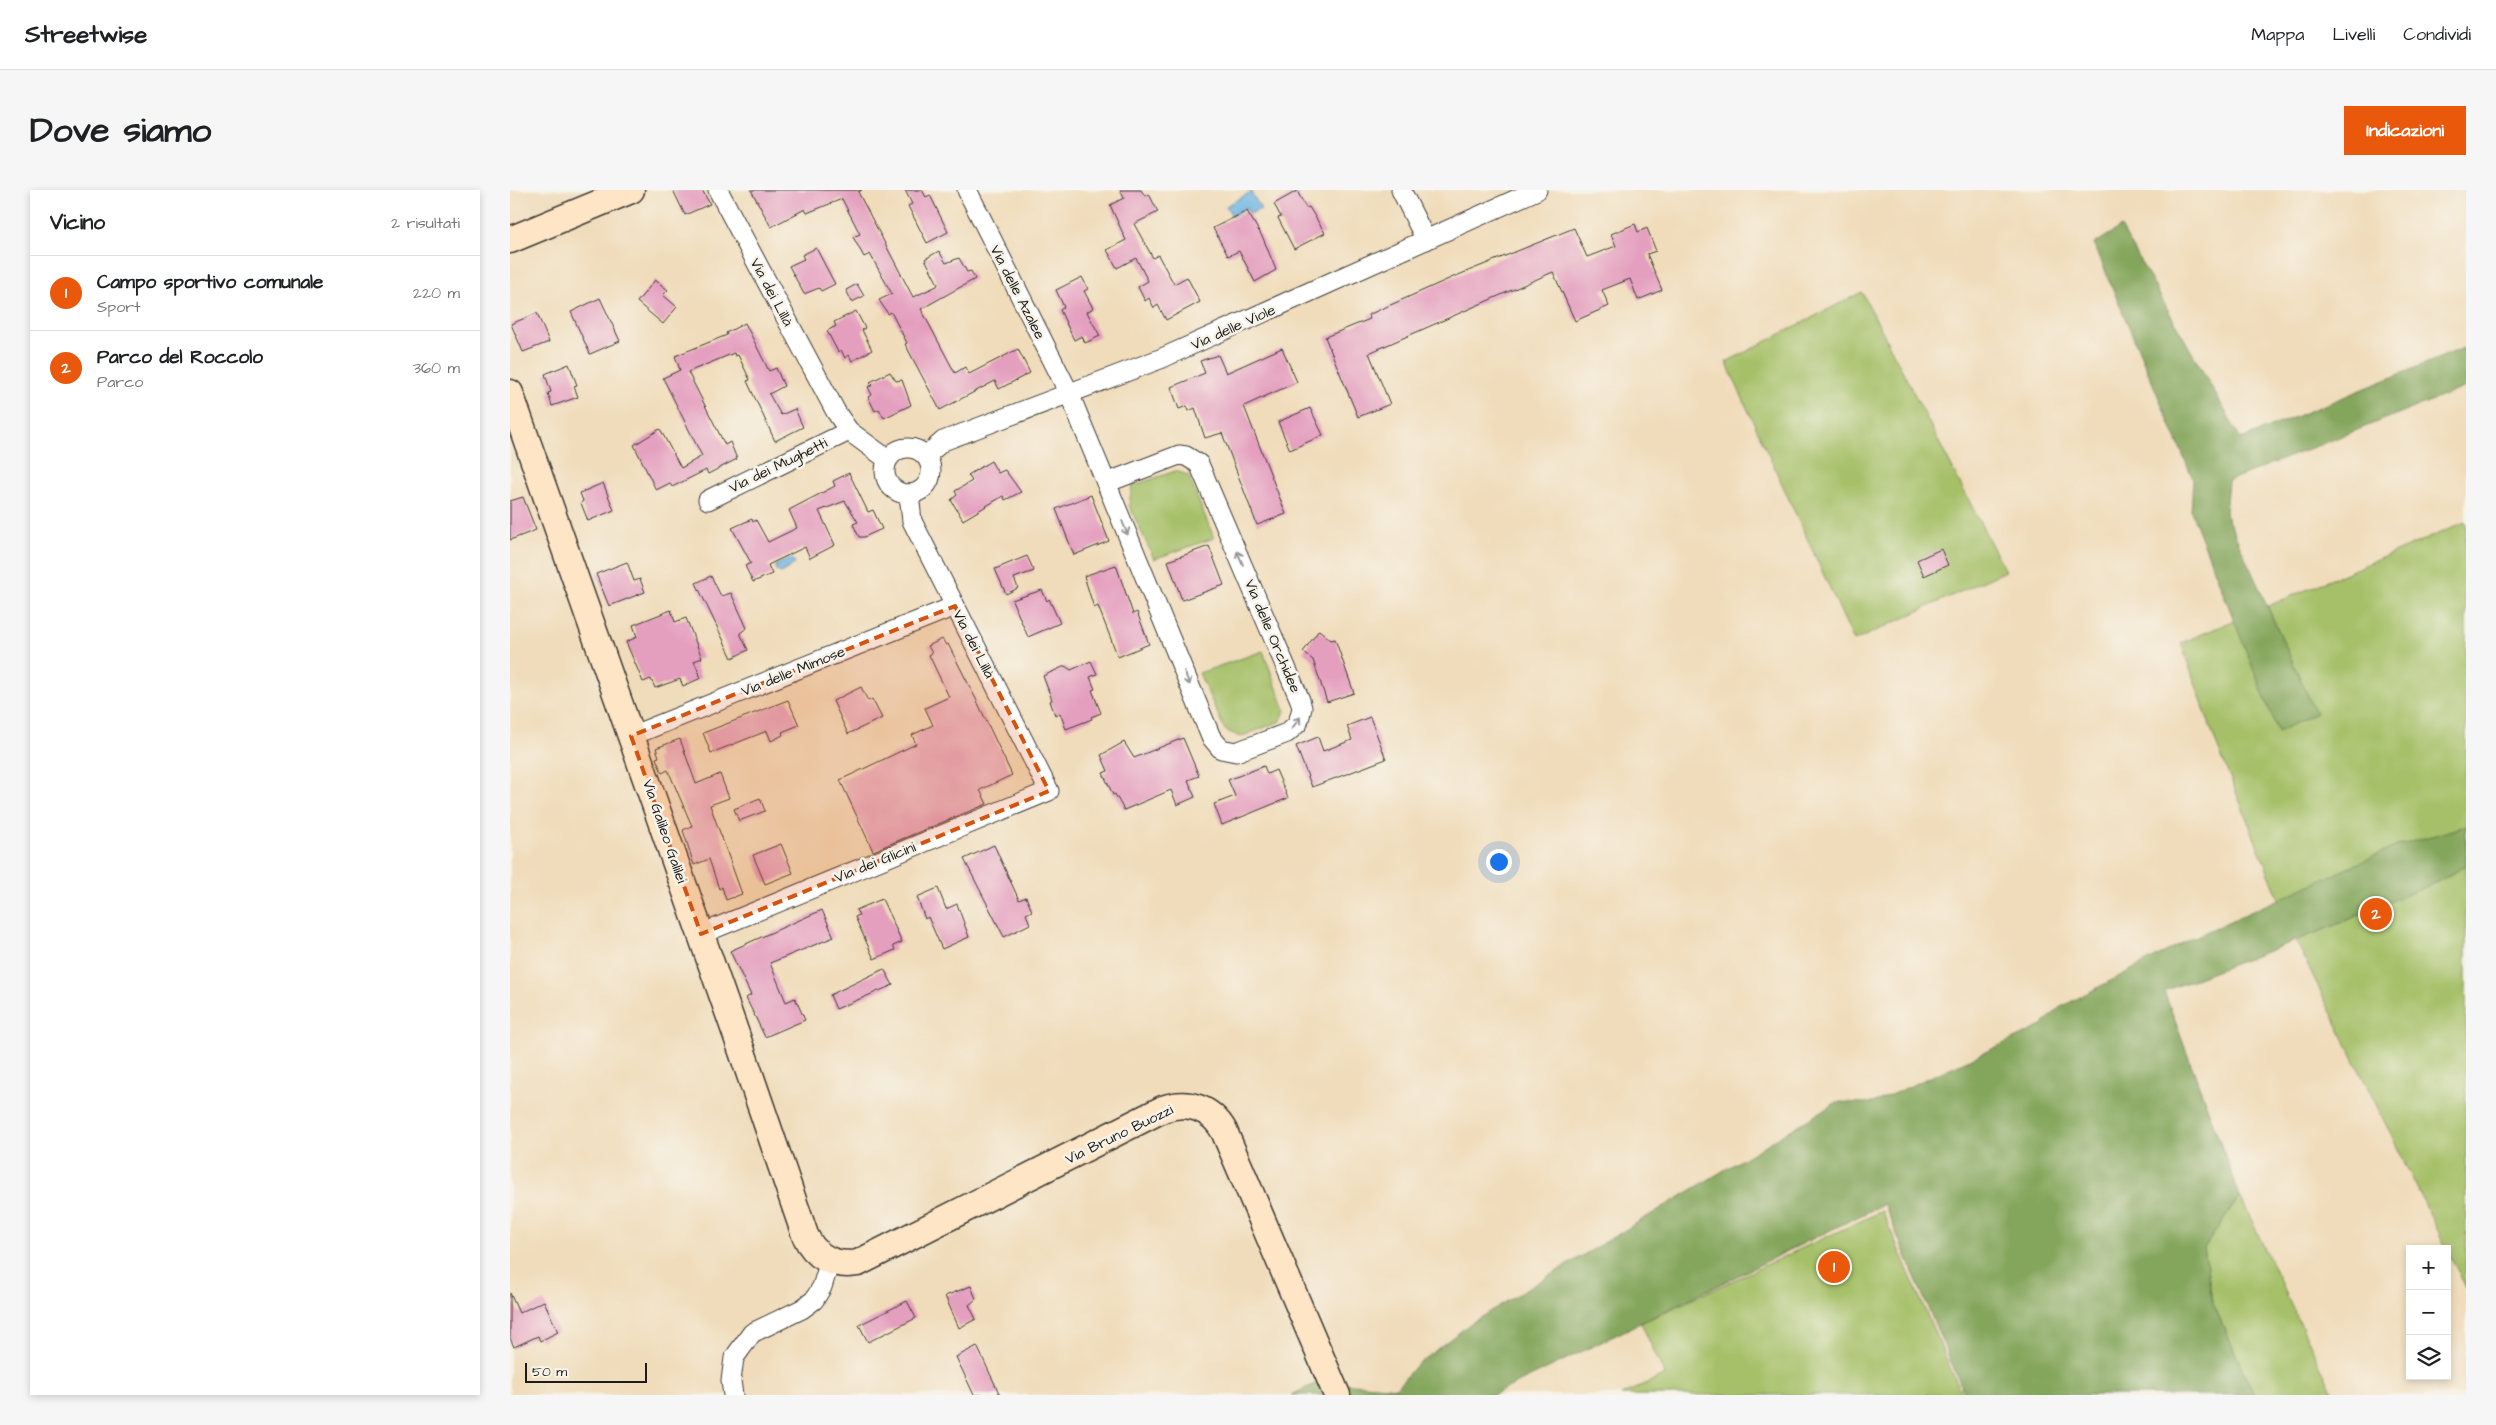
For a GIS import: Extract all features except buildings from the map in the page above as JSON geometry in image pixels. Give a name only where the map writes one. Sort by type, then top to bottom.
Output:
[{"type":"street","points":[[510,240],[630,190]]},
{"type":"street","name":"Via dei Lillà","points":[[718,190],[836,412],[849,431],[887,460]]},
{"type":"street","name":"Via delle Azalee","points":[[967,190],[1070,393]]},
{"type":"street","points":[[1401,190],[1426,240]]},
{"type":"street","name":"Via delle Viole","points":[[926,456],[943,441],[1160,359],[1537,190]]},
{"type":"street","name":"Via Galileo Galilei","points":[[510,393],[701,934],[804,1235],[814,1251],[830,1261]]},
{"type":"street","name":"Via delle Orchidee","points":[[1070,393],[1106,483],[1215,744],[1221,749],[1236,752],[1293,729],[1301,716],[1300,700],[1199,464],[1186,456],[1178,455],[1106,483]]},
{"type":"street","name":"Via dei Mughetti","points":[[708,500],[849,431]]},
{"type":"street","points":[[906,447],[914,448],[926,456],[930,462],[931,477],[922,489],[909,494],[895,490],[886,480],[885,466],[892,453],[906,447]]},
{"type":"street","name":"Via dei Lillà","points":[[909,494],[912,521],[1049,790]]},
{"type":"street","name":"Via delle Mimose","points":[[631,736],[955,606]]},
{"type":"street","name":"Via dei Glicini","points":[[701,934],[1049,790]]},
{"type":"street","name":"Via Bruno Buozzi","points":[[830,1261],[848,1264],[866,1260],[1163,1109],[1181,1105],[1198,1107],[1214,1116],[1224,1131],[1337,1395]]},
{"type":"street","points":[[733,1395],[731,1381],[734,1358],[752,1333],[802,1309],[814,1300],[822,1287],[830,1261]]},
{"type":"highlighted area","points":[[955,606],[1049,791],[701,934],[631,736]]},
{"type":"green space","points":[[2121,227],[2241,439],[2466,347],[2466,387],[2228,481],[2225,513],[2316,713],[2278,732],[2191,511],[2193,479],[2094,244]]},
{"type":"green space","points":[[1862,292],[2005,571],[1854,641],[1726,362]]},
{"type":"green space","points":[[1175,471],[1188,475],[1214,538],[1154,559],[1129,505],[1132,486]]},
{"type":"green space","points":[[2466,522],[2466,1288],[2451,1257],[2451,1245],[2445,1245],[2296,941],[2215,740],[2181,643]]},
{"type":"green space","points":[[1263,651],[1285,710],[1281,721],[1240,737],[1225,730],[1199,673]]},
{"type":"green space","points":[[2466,826],[2466,866],[2437,882],[2326,929],[2164,991],[2240,1196],[2204,1248],[2212,1301],[2254,1395],[1965,1395],[1884,1204],[1493,1395],[1291,1395],[1321,1381],[1397,1388],[1415,1366],[1471,1323],[1837,1102],[1873,1103],[2040,1027],[2059,1008],[2190,939],[2397,846]]},
{"type":"green space","points":[[2240,1196],[2334,1395],[2254,1395],[2212,1301],[2204,1248]]},
{"type":"green space","points":[[1882,1211],[1962,1395],[1621,1395],[1665,1375],[1641,1323]]},
{"type":"water","points":[[1251,192],[1261,209],[1250,214],[1246,208],[1232,216],[1226,206]]},
{"type":"water","points":[[791,558],[796,563],[781,573],[776,571],[776,565]]},
{"type":"place","name":"Parco del Roccolo","points":[[2376,914]]},
{"type":"place","name":"Campo sportivo comunale","points":[[1834,1267]]}]
